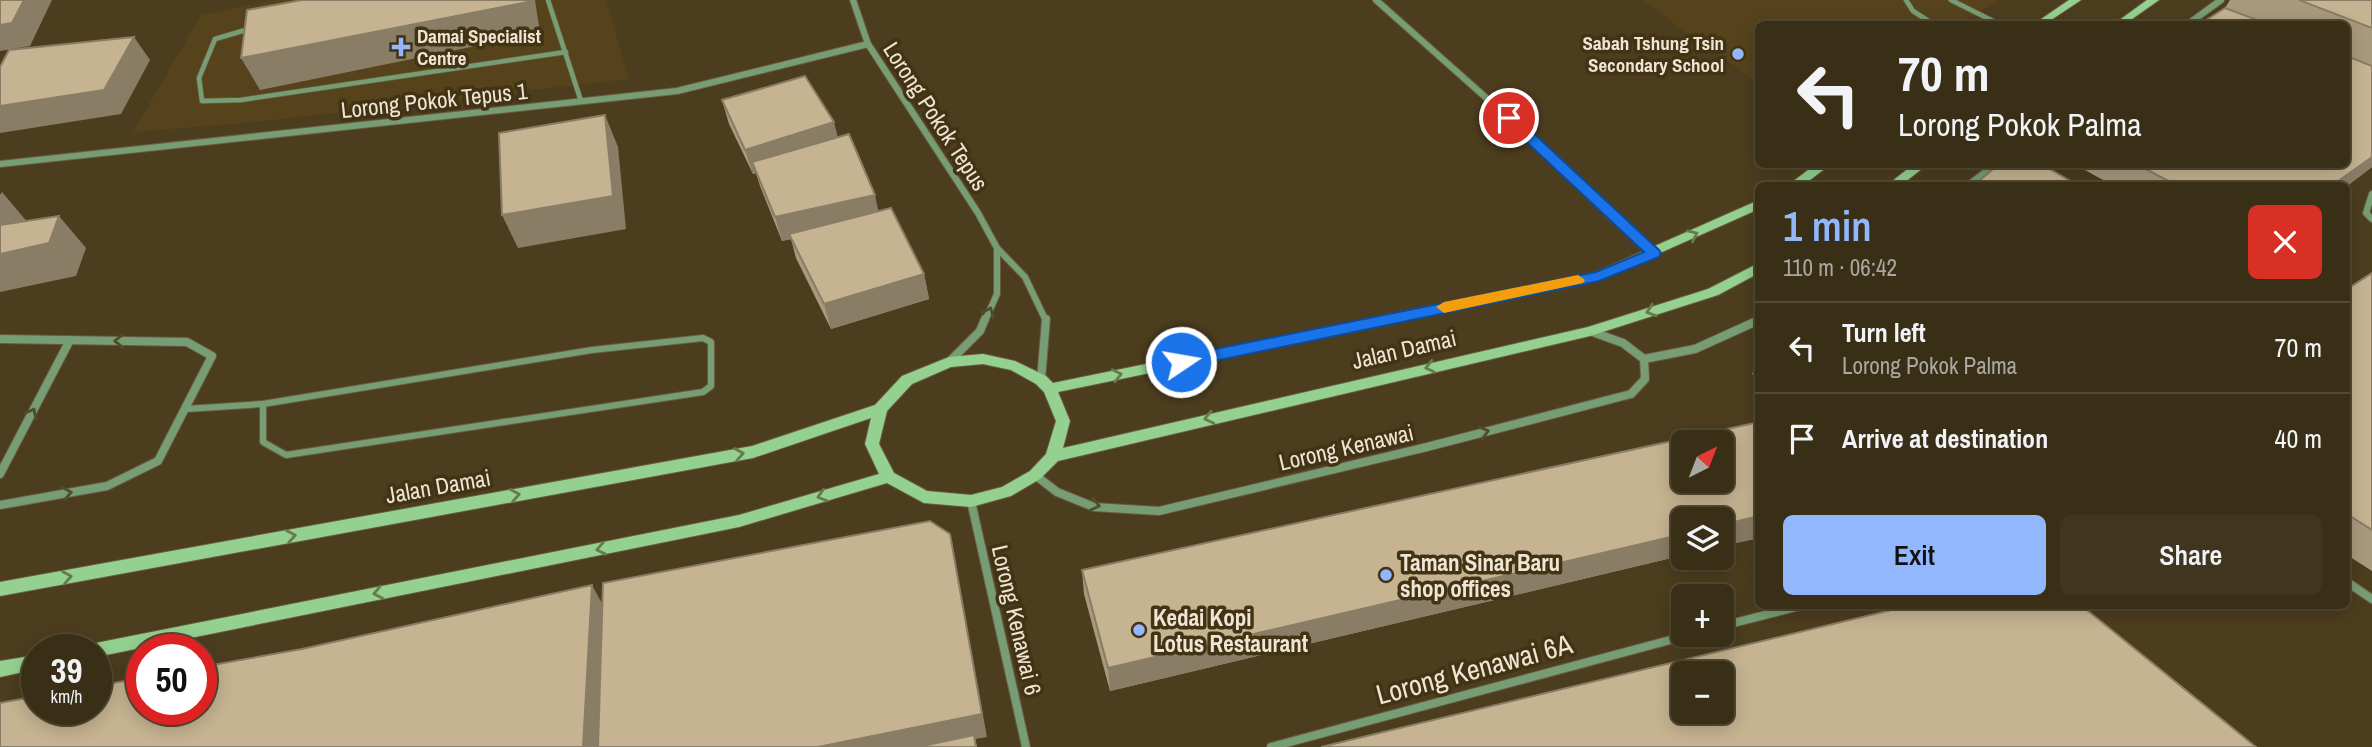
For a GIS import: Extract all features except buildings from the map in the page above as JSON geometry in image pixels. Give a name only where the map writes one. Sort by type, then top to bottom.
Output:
[{"type":"main road","points":[[2044,21],[2076,0]]},
{"type":"main road","points":[[2123,21],[2154,0]]},
{"type":"main road","points":[[1799,182],[1819,168]]},
{"type":"main road","points":[[1897,182],[1917,168]]},
{"type":"main road","name":"Jalan Damai","points":[[1046,384],[1599,276],[1755,206]]},
{"type":"main road","name":"Jalan Damai","points":[[1053,456],[1590,331],[1713,292],[1755,269]]},
{"type":"main road","points":[[983,359],[1015,366],[1046,384],[1063,421],[1053,456],[1035,475],[1006,492],[971,501],[924,498],[888,477],[872,444],[880,409],[907,380],[949,362],[983,359]]},
{"type":"main road","name":"Jalan Damai","points":[[0,589],[753,452],[880,409]]},
{"type":"main road","points":[[112,647],[740,521],[888,477]]},
{"type":"main road","points":[[0,669],[21,665]]},
{"type":"street","name":"Lorong Pokok Tepus","points":[[853,0],[868,44],[978,213],[997,248],[1026,276],[1045,317],[1046,384]]},
{"type":"street","points":[[1376,0],[1528,135],[1654,253]]},
{"type":"street","points":[[2193,21],[2221,0]]},
{"type":"street","points":[[2199,17],[2209,21]]},
{"type":"street","name":"Lorong Pokok Tepus 1","points":[[0,164],[677,92],[868,44]]},
{"type":"street","points":[[1972,182],[1991,168]]},
{"type":"street","points":[[2372,194],[2366,213],[2372,219]]},
{"type":"street","name":"Lorong Pokok Tepus","points":[[949,362],[980,331],[997,294],[997,248]]},
{"type":"street","points":[[1590,331],[1623,343],[1644,359],[1695,349],[1755,322]]},
{"type":"street","points":[[0,339],[187,342],[212,356],[158,461],[107,486],[0,505]]},
{"type":"street","points":[[0,474],[70,340]]},
{"type":"street","name":"Lorong Kenawai","points":[[1035,475],[1057,492],[1094,508],[1158,511],[1423,448],[1631,394],[1645,379],[1644,359]]},
{"type":"street","name":"Lorong Kenawai 6","points":[[971,501],[1026,747]]},
{"type":"street","points":[[2350,584],[2372,599]]},
{"type":"street","points":[[1734,623],[1788,609]]},
{"type":"street","name":"Lorong Kenawai 6A","points":[[1271,747],[1671,640]]},
{"type":"lane","points":[[548,0],[581,101]]},
{"type":"lane","points":[[1906,0],[1913,11],[1928,21]]},
{"type":"lane","points":[[1951,0],[1993,21]]},
{"type":"lane","points":[[254,27],[215,39],[198,81],[198,94],[202,101],[242,100],[566,52]]},
{"type":"lane","points":[[186,409],[263,404],[592,350],[703,338],[711,342],[711,386],[703,392],[286,456],[263,442],[263,404]]},
{"type":"shaded area","name":"Damai Specialist Centre","points":[[275,0],[606,0],[629,79],[245,123],[133,132],[201,15]]},
{"type":"shaded area","name":"Sabah Tshung Tsin Secondary School","points":[[1641,0],[1999,0],[1964,21],[1755,21],[1755,80]]},
{"type":"slow traffic","points":[[1444,307],[1578,280]]},
{"type":"place","name":"Damai Specialist Centre","points":[[401,47]]},
{"type":"place","name":"Sabah Tshung Tsin Secondary School","points":[[1738,54]]},
{"type":"place","name":"Taman Sinar Baru shop offices","points":[[1386,575]]},
{"type":"place","name":"Kedai Kopi Lotus Restaurant","points":[[1139,630]]},
{"type":"route","points":[[1181,362],[1599,276],[1654,253],[1509,118]]}]
